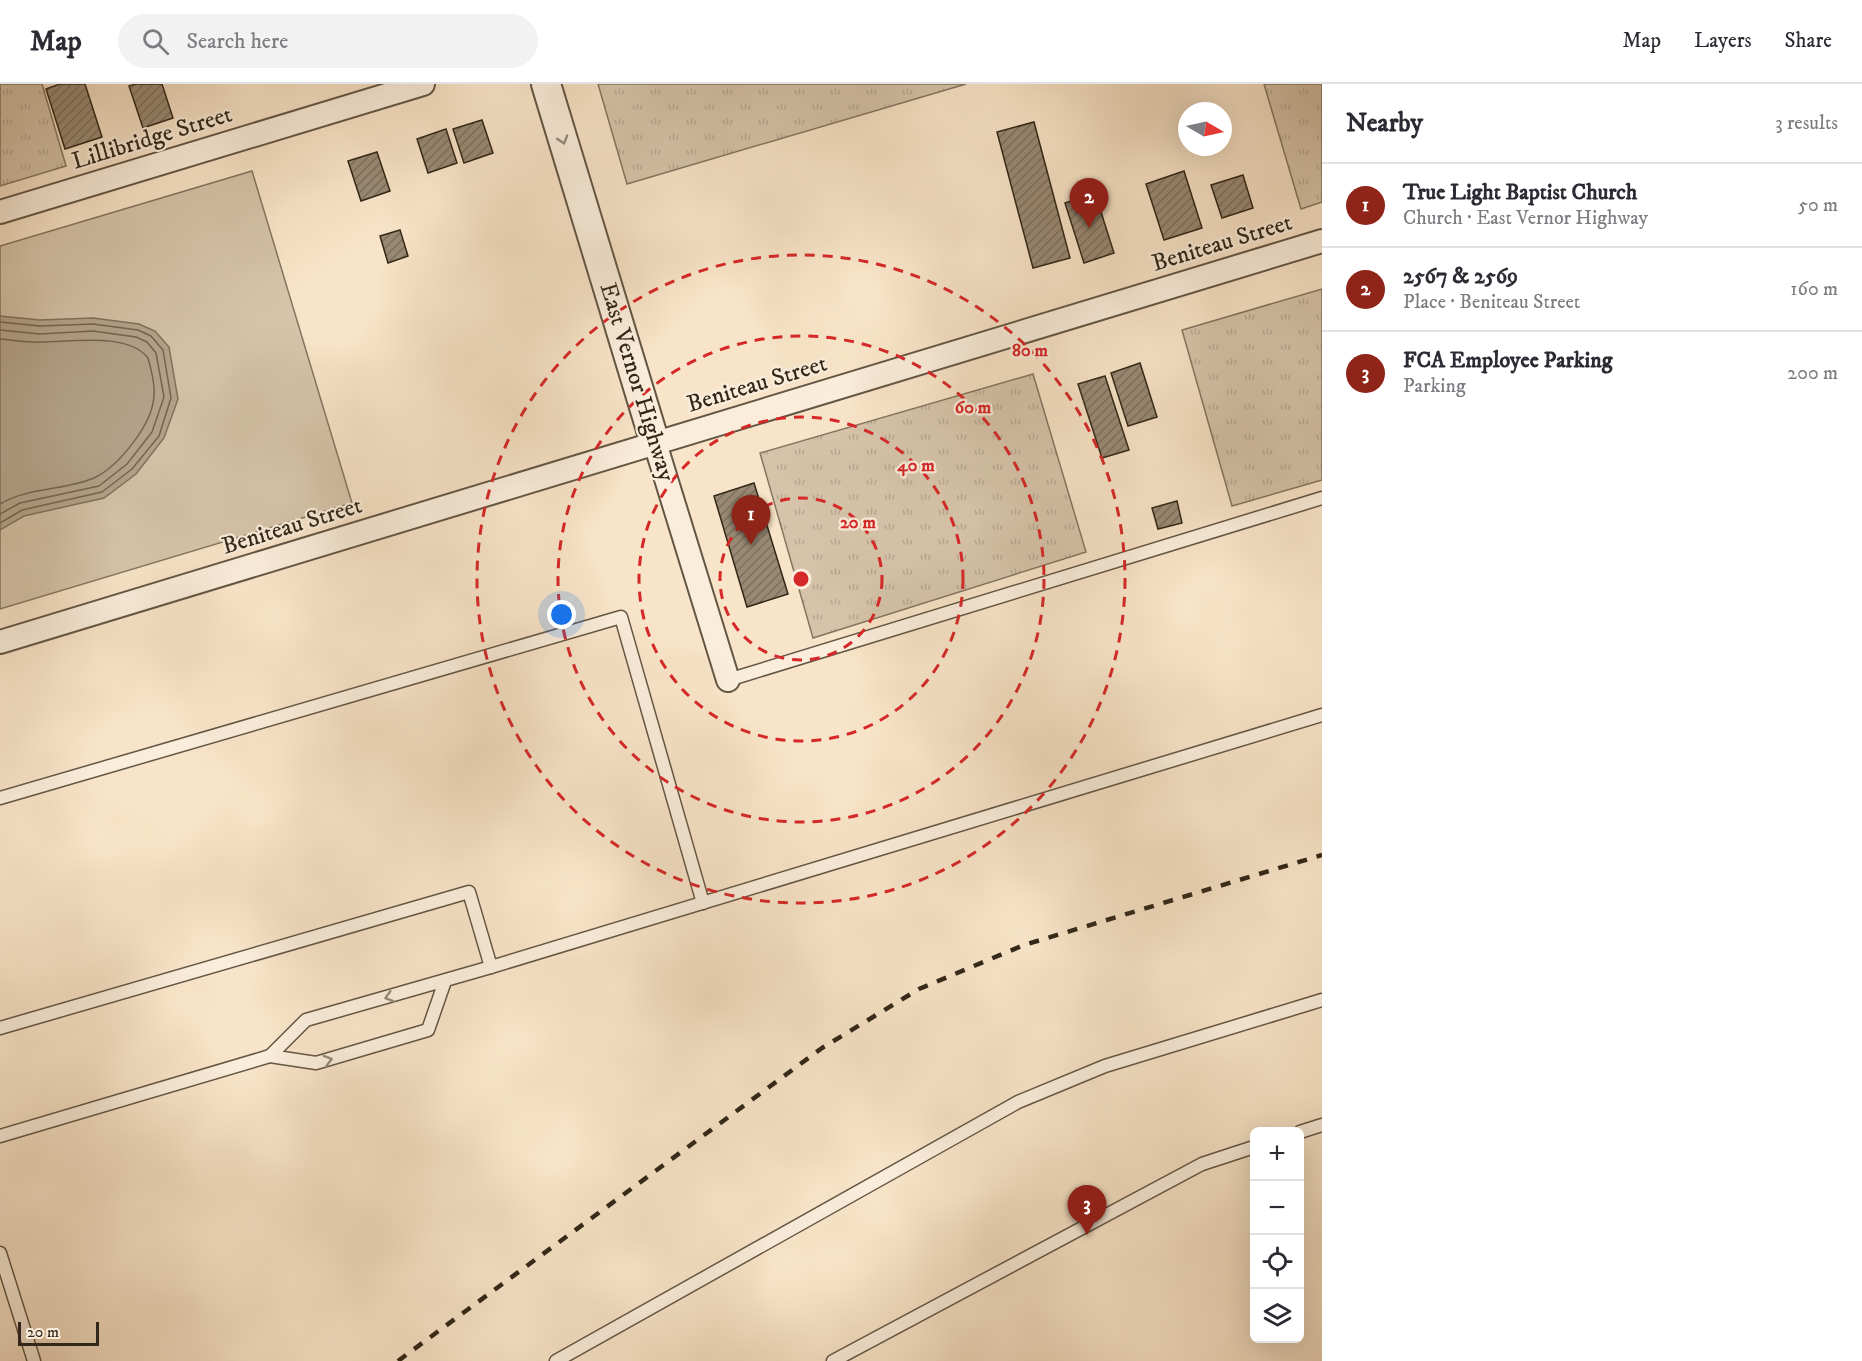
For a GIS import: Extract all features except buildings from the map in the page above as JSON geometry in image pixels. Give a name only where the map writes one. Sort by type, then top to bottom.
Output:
[{"type":"street","name":"Lillibridge Street","points":[[0,212],[423,84]]},
{"type":"street","name":"East Vernor Highway","points":[[546,84],[728,680]]},
{"type":"street","name":"Beniteau Street","points":[[0,642],[1322,241]]},
{"type":"lane","points":[[728,680],[1322,498]]},
{"type":"lane","points":[[0,798],[621,617],[703,903]]},
{"type":"lane","points":[[270,1056],[306,1020],[491,968],[1322,715]]},
{"type":"lane","points":[[0,1028],[469,892],[491,968]]},
{"type":"lane","points":[[0,1136],[270,1056],[316,1063],[428,1030],[446,981]]},
{"type":"lane","points":[[556,1361],[1018,1102],[1105,1066],[1322,1000]]},
{"type":"lane","points":[[1304,1130],[1322,1125]]},
{"type":"lane","points":[[833,1361],[1202,1164],[1250,1148]]},
{"type":"lane","points":[[0,1253],[34,1361]]},
{"type":"green space","points":[[0,84],[42,84],[66,166],[0,186]]},
{"type":"green space","points":[[598,84],[966,84],[627,184]]},
{"type":"green space","points":[[1264,84],[1322,84],[1322,202],[1301,209]]},
{"type":"green space","points":[[252,171],[352,503],[0,609],[0,246]]},
{"type":"green space","points":[[1322,289],[1322,480],[1232,506],[1182,330]]},
{"type":"green space","points":[[1033,374],[1086,552],[813,638],[760,453]]},
{"type":"water","points":[[0,316],[40,320],[93,318],[139,324],[155,331],[169,347],[178,399],[164,438],[136,474],[104,498],[24,516],[0,530]]},
{"type":"railway","points":[[398,1361],[822,1048],[919,989],[1024,945],[1322,855]]},
{"type":"place","name":"2567 & 2569","points":[[1089,228]]},
{"type":"place","name":"True Light Baptist Church","points":[[751,545]]},
{"type":"place","name":"FCA Employee Parking","points":[[1087,1235]]}]
